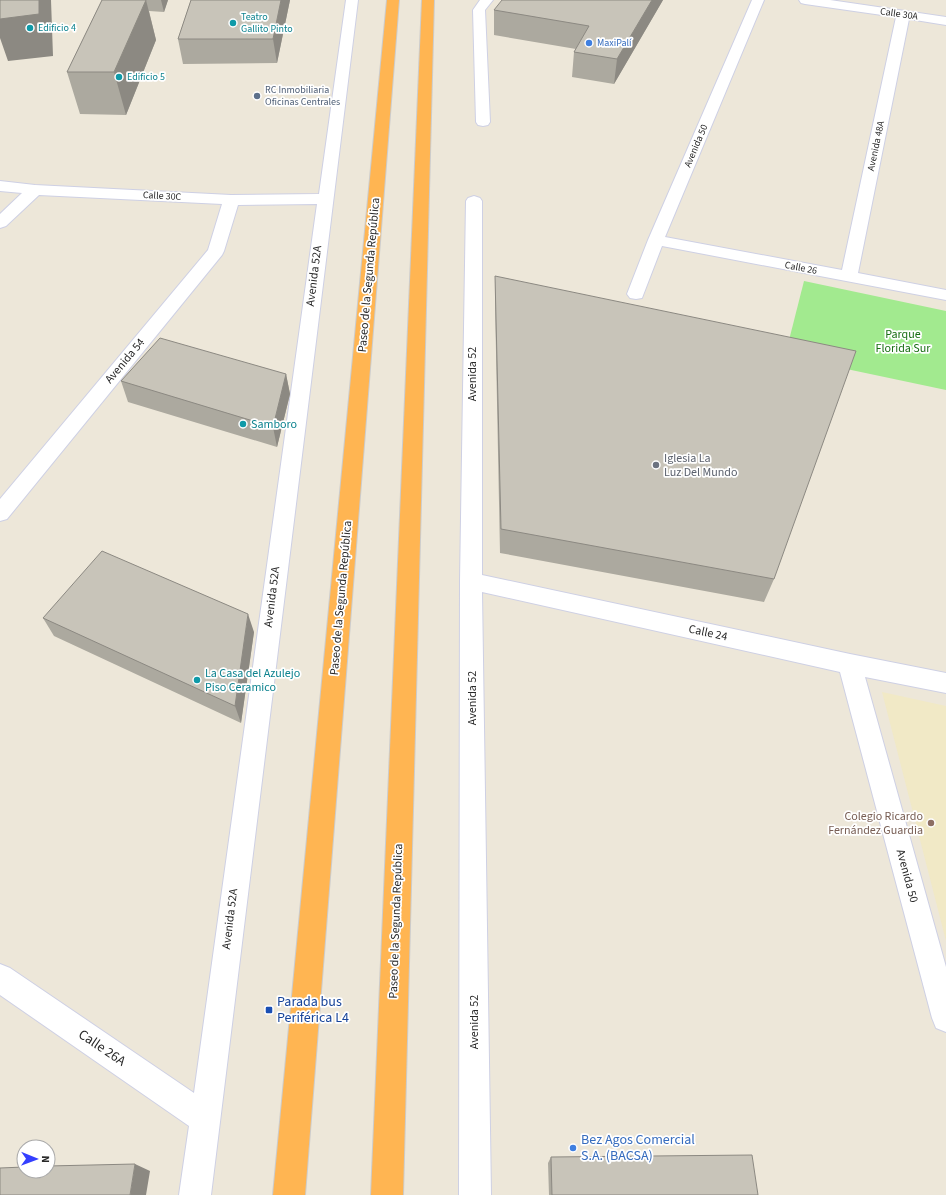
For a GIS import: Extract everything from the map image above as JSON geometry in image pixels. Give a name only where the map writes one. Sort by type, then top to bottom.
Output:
[{"type":"highway","name":"Paseo de la Segunda República","points":[[289,1195],[393,0]]},
{"type":"highway","name":"Paseo de la Segunda República","points":[[387,1195],[428,0]]},
{"type":"street","name":"Avenida 52A","points":[[195,1195],[324,199],[352,0]]},
{"type":"street","points":[[483,122],[479,10],[487,0]]},
{"type":"street","name":"Avenida 50","points":[[636,294],[656,240],[758,0]]},
{"type":"street","name":"Calle 30A","points":[[806,0],[946,21]]},
{"type":"street","name":"Avenida 48A","points":[[849,277],[903,14]]},
{"type":"street","name":"Calle 30C","points":[[0,186],[35,190],[231,200],[324,199]]},
{"type":"street","points":[[0,223],[35,190]]},
{"type":"street","name":"Avenida 54","points":[[0,513],[216,251],[231,200]]},
{"type":"street","name":"Avenida 52","points":[[474,201],[471,581],[475,1195]]},
{"type":"street","name":"Calle 26","points":[[656,240],[946,295]]},
{"type":"street","name":"Calle 24","points":[[471,581],[850,664],[946,683]]},
{"type":"street","name":"Avenida 50","points":[[850,664],[946,1018]]},
{"type":"street","name":"Calle 26A","points":[[0,978],[204,1118]]},
{"type":"shaded area","name":"Colegio Ricardo Fernández Guardia","points":[[882,692],[946,706],[946,941]]},
{"type":"green space","name":"Parque Florida Sur","points":[[804,281],[946,311],[946,390],[785,356]]},
{"type":"building","points":[[0,0],[39,0],[39,14],[0,19]]},
{"type":"building","points":[[102,0],[146,0],[114,72],[67,72]]},
{"type":"building","points":[[191,0],[281,0],[273,39],[178,39]]},
{"type":"building","points":[[502,0],[652,0],[617,59],[574,52],[589,26],[494,10]]},
{"type":"building","name":"Iglesia La Luz Del Mundo","points":[[495,276],[856,351],[774,579],[501,529]]},
{"type":"building","points":[[160,338],[286,374],[273,427],[121,381]]},
{"type":"building","name":"La Casa del Azulejo Piso Ceramico","points":[[102,551],[248,614],[235,706],[43,618]]},
{"type":"building","points":[[752,1155],[758,1195],[552,1195],[551,1157]]},
{"type":"building","points":[[135,1164],[130,1195],[0,1195],[0,1168],[16,1167],[16,1179],[56,1179],[56,1166]]},
{"type":"place","name":"Teatro Gallito Pinto","points":[[233,23]]},
{"type":"place","name":"Edificio 4","points":[[30,28]]},
{"type":"place","name":"MaxiPalí","points":[[589,43]]},
{"type":"place","name":"Edificio 5","points":[[119,77]]},
{"type":"place","name":"RC Inmobiliaria Oficinas Centrales","points":[[257,96]]},
{"type":"place","name":"Samboro","points":[[243,424]]},
{"type":"place","name":"Iglesia La Luz Del Mundo","points":[[656,465]]},
{"type":"place","name":"La Casa del Azulejo Piso Ceramico","points":[[197,680]]},
{"type":"place","name":"Colegio Ricardo Fernández Guardia","points":[[931,823]]},
{"type":"place","name":"Parada bus Periférica L4","points":[[269,1010]]},
{"type":"place","name":"Bez Agos Comercial S.A. (BACSA)","points":[[573,1148]]}]
